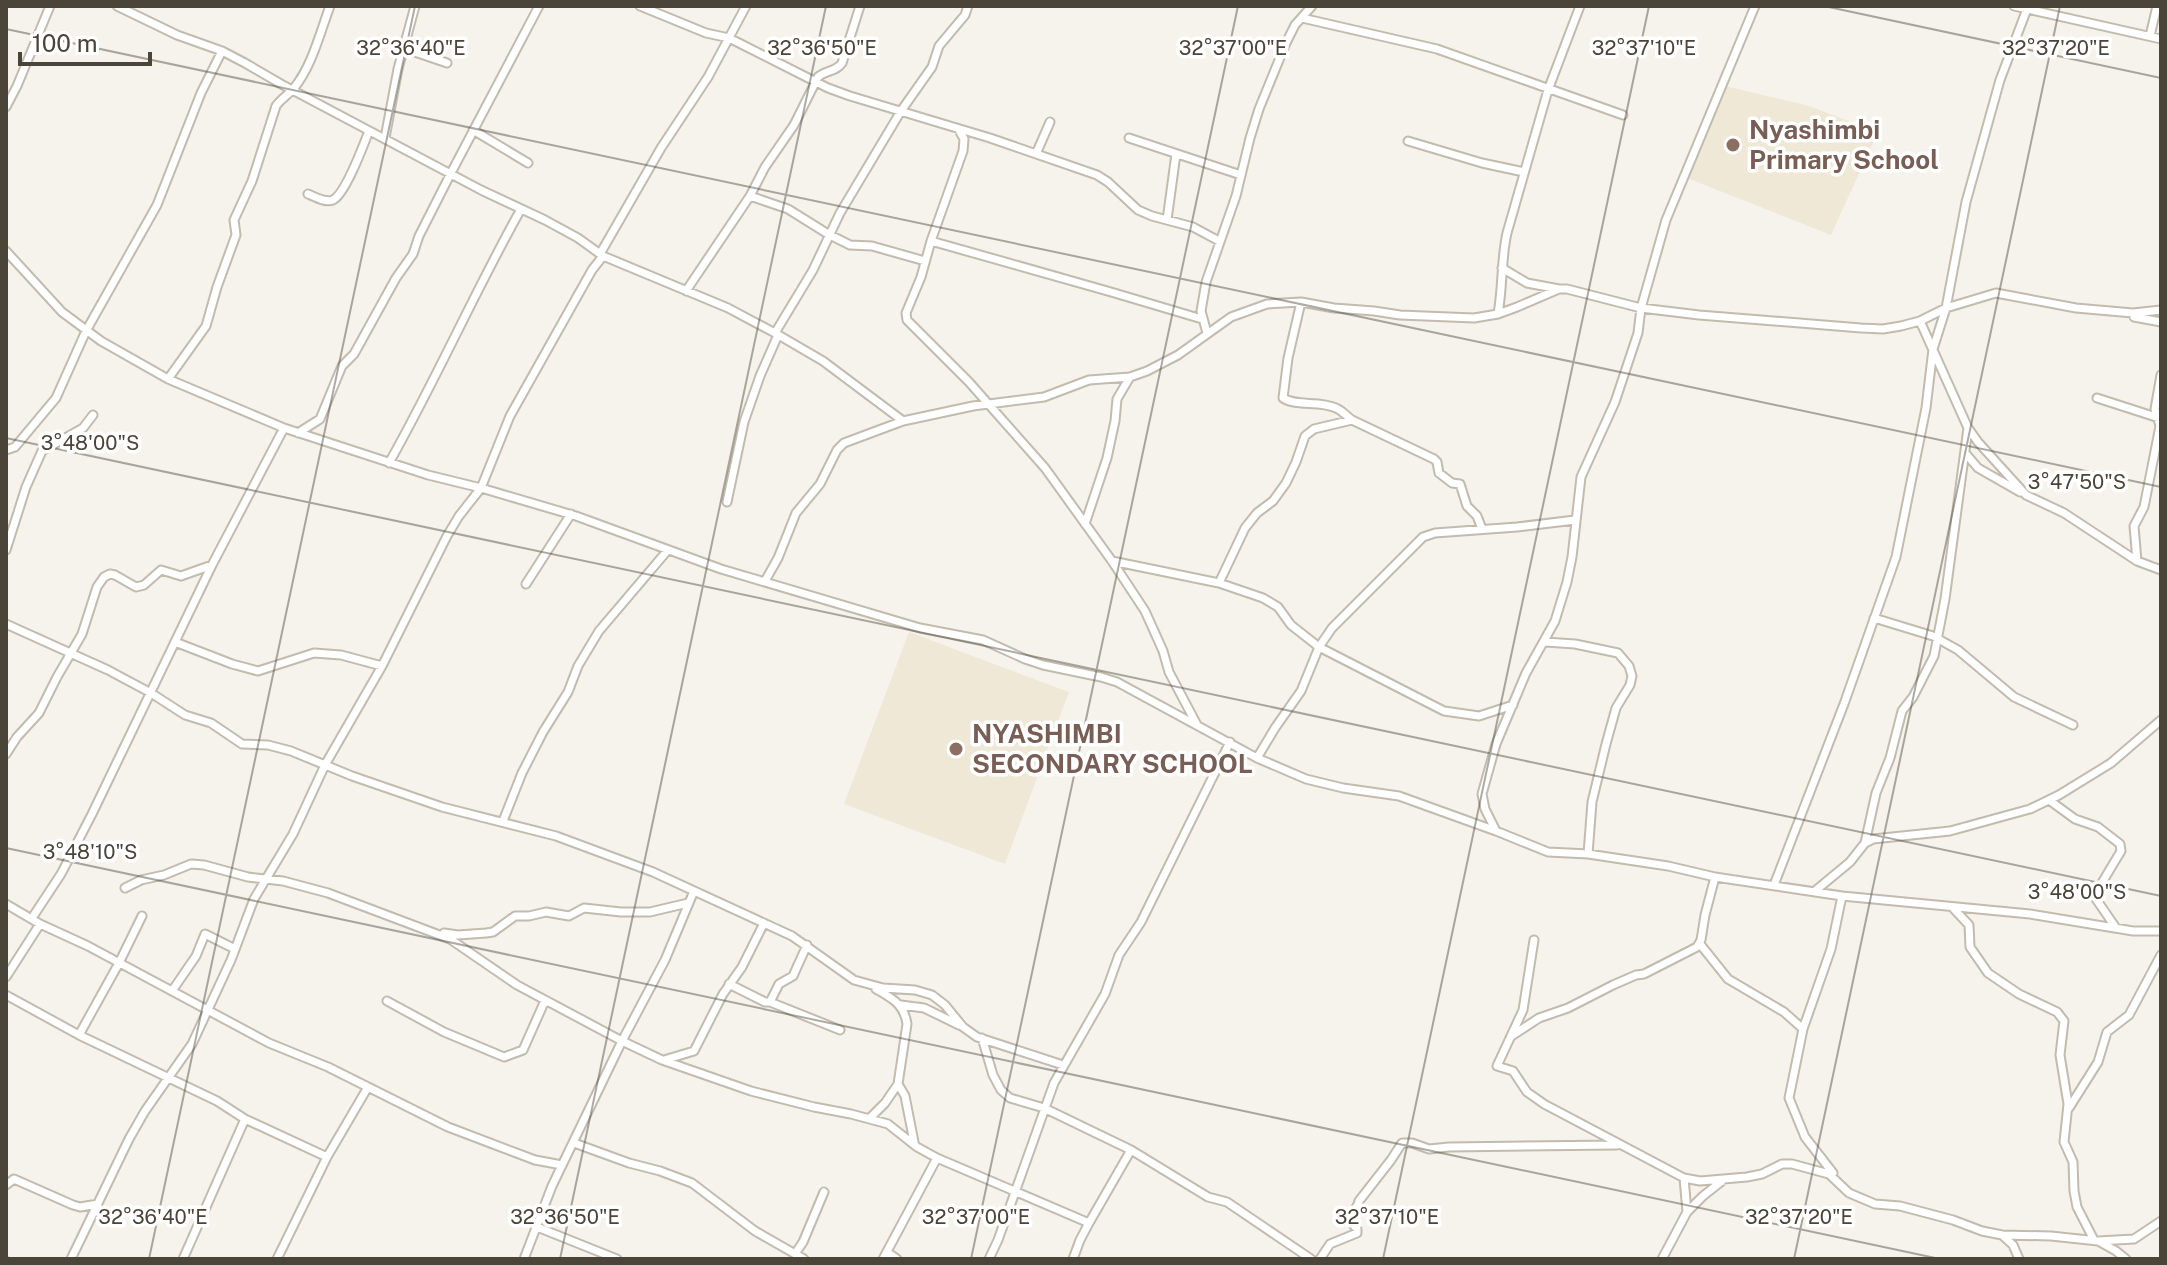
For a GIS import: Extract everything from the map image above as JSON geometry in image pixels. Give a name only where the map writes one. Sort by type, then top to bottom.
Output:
[{"type":"street","points":[[6,107],[50,6]]},
{"type":"street","points":[[117,6],[177,35],[222,51],[369,131],[556,226],[602,255],[728,308],[823,361],[903,421]]},
{"type":"street","points":[[168,379],[206,326],[236,235],[234,220],[252,181],[276,106],[293,90],[306,67],[330,6]]},
{"type":"street","points":[[385,138],[415,6]]},
{"type":"street","points":[[298,433],[315,423],[322,414],[341,369],[361,342],[396,278],[413,254],[451,173],[539,6]]},
{"type":"street","points":[[640,6],[706,33],[729,38],[816,82],[863,101],[1097,175],[1138,210],[1193,227],[1219,241]]},
{"type":"street","points":[[71,1259],[129,1139],[192,1044],[254,899],[293,834],[325,765],[382,666],[447,536],[481,488],[510,416],[661,148],[708,77],[746,6]]},
{"type":"street","points":[[686,291],[750,196],[822,73],[838,68],[842,63],[860,6]]},
{"type":"street","points":[[727,502],[744,422],[776,334],[813,270],[828,234],[901,111],[932,67],[939,46],[965,15],[968,6]]},
{"type":"street","points":[[1207,333],[1201,311],[1203,297],[1236,196],[1259,109],[1295,25],[1312,6]]},
{"type":"street","points":[[1498,314],[1503,252],[1524,172],[1548,90],[1580,6]]},
{"type":"street","points":[[1496,831],[1483,802],[1482,789],[1496,744],[1555,621],[1567,582],[1581,477],[1615,402],[1638,333],[1641,308],[1666,220],[1755,6]]},
{"type":"street","points":[[2014,6],[2161,39]]},
{"type":"street","points":[[2150,36],[2157,6]]},
{"type":"street","points":[[1774,885],[1844,704],[1896,557],[1926,408],[1933,349],[1946,308],[1966,202],[2000,80],[2027,9]]},
{"type":"street","points":[[1302,18],[1437,49],[1623,115]]},
{"type":"street","points":[[403,48],[447,63]]},
{"type":"street","points":[[6,450],[15,447],[51,405],[86,331],[157,205],[201,93],[222,51]]},
{"type":"street","points":[[1036,154],[1050,122]]},
{"type":"street","points":[[473,130],[528,163]]},
{"type":"street","points":[[959,130],[964,139],[963,151],[906,313],[907,320],[989,404],[1045,468],[1112,561],[1154,629],[1169,672],[1197,725]]},
{"type":"street","points":[[308,194],[326,201],[337,197],[350,176],[369,131]]},
{"type":"street","points":[[1129,138],[1241,175]]},
{"type":"street","points":[[1408,141],[1524,172]]},
{"type":"street","points":[[1167,220],[1176,154]]},
{"type":"street","points":[[750,196],[788,209],[850,245],[872,246],[925,261]]},
{"type":"street","points":[[389,463],[443,363],[485,273],[521,209]]},
{"type":"street","points":[[931,241],[1202,319]]},
{"type":"street","points":[[6,251],[62,312],[86,331],[168,379],[284,428],[428,475],[571,514],[667,551],[765,581],[920,628],[983,640],[1043,665],[1117,682],[1257,758],[1323,784],[1399,796],[1548,852],[1588,854],[1842,896],[2030,914],[2133,931],[2161,931]]},
{"type":"street","points":[[1502,268],[1527,283],[1641,308],[1861,328],[1883,329],[1920,321],[1946,308],[1996,293],[2076,308],[2133,313],[2161,310]]},
{"type":"street","points":[[765,581],[796,513],[820,484],[841,445],[850,439],[903,421],[1044,397],[1089,380],[1130,377],[1178,355],[1231,317],[1267,304],[1301,302],[1427,318],[1474,318],[1498,314],[1559,289]]},
{"type":"street","points":[[1301,302],[1288,358],[1283,398],[1290,402],[1333,406],[1352,420],[1434,459],[1439,473],[1452,483],[1460,484],[1467,506],[1477,516],[1482,529]]},
{"type":"street","points":[[2134,317],[2161,322]]},
{"type":"street","points":[[1920,321],[1968,428],[2026,495]]},
{"type":"street","points":[[2137,561],[2134,526],[2144,507],[2160,426],[2155,409],[2161,375]]},
{"type":"street","points":[[1085,524],[1107,458],[1117,399],[1130,377]]},
{"type":"street","points":[[2097,398],[2159,418]]},
{"type":"street","points":[[6,550],[26,487],[42,451],[83,428],[93,415]]},
{"type":"street","points":[[1219,583],[1245,528],[1257,513],[1273,501],[1286,483],[1309,431],[1352,420]]},
{"type":"street","points":[[32,918],[61,874],[212,565],[284,428]]},
{"type":"street","points":[[1865,843],[1876,793],[1890,758],[1902,711],[1934,656],[1945,599],[1968,428]]},
{"type":"street","points":[[1966,454],[1978,468],[2064,513],[2137,561],[2161,570]]},
{"type":"street","points":[[526,584],[571,514]]},
{"type":"street","points":[[1257,758],[1301,691],[1319,647],[1332,628],[1423,537],[1435,533],[1575,520]]},
{"type":"street","points":[[503,821],[522,773],[599,631],[667,551]]},
{"type":"street","points":[[1112,561],[1219,583],[1263,598],[1275,604],[1291,625],[1319,647],[1444,711],[1479,716],[1513,705]]},
{"type":"street","points":[[6,754],[39,713],[87,623],[97,587],[104,577],[115,575],[136,587],[144,585],[161,570],[179,576],[212,565]]},
{"type":"street","points":[[1874,618],[1937,638],[1958,650],[2014,697],[2073,725]]},
{"type":"street","points":[[6,624],[108,670],[185,715],[211,723],[242,744],[278,747],[454,811],[556,836],[653,872],[792,936],[846,975],[901,1005],[924,1008],[963,1027]]},
{"type":"street","points":[[175,642],[258,671],[314,653],[341,655],[382,666]]},
{"type":"street","points":[[1545,642],[1575,644],[1618,653],[1629,666],[1632,676],[1616,708],[1606,744],[1592,802],[1588,854]]},
{"type":"street","points":[[1815,891],[1850,862],[1865,843],[1877,837],[1919,835],[1980,824],[2021,813],[2049,800],[2111,763],[2161,720]]},
{"type":"street","points":[[989,1259],[1044,1108],[1063,1065],[1105,994],[1119,955],[1141,922],[1230,742]]},
{"type":"street","points":[[2049,800],[2075,819],[2098,827],[2122,847],[2094,896],[2116,928]]},
{"type":"street","points":[[125,888],[191,864],[283,881],[328,893],[434,932],[467,949],[517,985],[662,1060],[751,1091],[888,1124],[937,1158],[1089,1223]]},
{"type":"street","points":[[1715,877],[1700,944],[1728,979],[1784,1012],[1803,1029]]},
{"type":"street","points":[[524,1259],[562,1165],[665,960],[694,891]]},
{"type":"street","points":[[1842,896],[1831,949],[1803,1029],[1789,1098],[1805,1137],[1853,1194]]},
{"type":"street","points":[[434,932],[458,935],[493,932],[515,916],[546,912],[571,916],[587,907],[650,912],[688,903]]},
{"type":"street","points":[[6,904],[269,1043],[328,1067],[448,1127],[535,1160],[562,1165]]},
{"type":"street","points":[[1954,908],[1969,925],[1970,947],[1988,973],[2063,1018],[2060,1055],[2067,1092],[2064,1138],[2065,1148],[2073,1162],[2075,1199],[2083,1221],[2096,1241],[2126,1259]]},
{"type":"street","points":[[79,1035],[142,916]]},
{"type":"street","points":[[662,1060],[694,1051],[764,923]]},
{"type":"street","points":[[6,977],[40,924]]},
{"type":"street","points":[[172,991],[196,956],[205,934],[235,949]]},
{"type":"street","points":[[1534,940],[1523,1010],[1497,1066],[1513,1071],[1527,1092],[1544,1104],[1684,1178],[1724,1180],[1758,1175],[1782,1164],[1792,1164],[1829,1174],[1853,1194],[1875,1204],[1900,1206],[2002,1235],[2096,1241],[2134,1239],[2161,1221]]},
{"type":"street","points":[[1510,1036],[1539,1018],[1644,974],[1700,944]]},
{"type":"street","points":[[770,1002],[779,984],[793,976],[807,945]]},
{"type":"street","points":[[2067,1111],[2098,1062],[2107,1032],[2129,1015],[2161,955]]},
{"type":"street","points":[[729,984],[765,1002],[840,1030]]},
{"type":"street","points":[[871,986],[915,990],[932,995],[969,1032],[1063,1065]]},
{"type":"street","points":[[6,995],[79,1035],[217,1101],[245,1119],[327,1157]]},
{"type":"street","points":[[387,1001],[444,1032],[504,1057],[523,1050],[547,1001]]},
{"type":"street","points":[[870,1118],[898,1084],[907,1024],[901,1005]]},
{"type":"street","points":[[982,1038],[993,1075],[1001,1090],[1010,1098],[1044,1108],[1131,1150],[1208,1197],[1227,1202],[1311,1259]]},
{"type":"street","points":[[898,1084],[905,1096],[914,1143]]},
{"type":"street","points":[[277,1259],[327,1157],[368,1087]]},
{"type":"street","points":[[183,1259],[245,1119]]},
{"type":"street","points":[[574,1143],[692,1183],[755,1231],[792,1256],[804,1259]]},
{"type":"street","points":[[1320,1259],[1330,1244],[1357,1233],[1350,1217],[1402,1143],[1429,1149],[1621,1145]]},
{"type":"street","points":[[1073,1259],[1089,1223],[1131,1150]]},
{"type":"street","points":[[897,1259],[885,1256],[937,1158]]},
{"type":"street","points":[[6,1185],[10,1177],[73,1205],[98,1204]]},
{"type":"street","points":[[1684,1178],[1687,1212]]},
{"type":"street","points":[[1662,1259],[1687,1212],[1724,1180]]},
{"type":"street","points":[[792,1256],[803,1242],[824,1192]]},
{"type":"street","points":[[537,1227],[617,1259]]},
{"type":"street","points":[[2002,1235],[2013,1245],[2019,1259]]},
{"type":"shaded area","name":"Nyashimbi Primary School","points":[[1725,86],[1806,105],[1878,132],[1831,235],[1687,178]]},
{"type":"shaded area","name":"NYASHIMBI SECONDARY SCHOOL","points":[[909,632],[1069,692],[1005,864],[844,804]]},
{"type":"place","name":"Nyashimbi Primary School","points":[[1733,145]]},
{"type":"place","name":"NYASHIMBI SECONDARY SCHOOL","points":[[956,749]]}]
